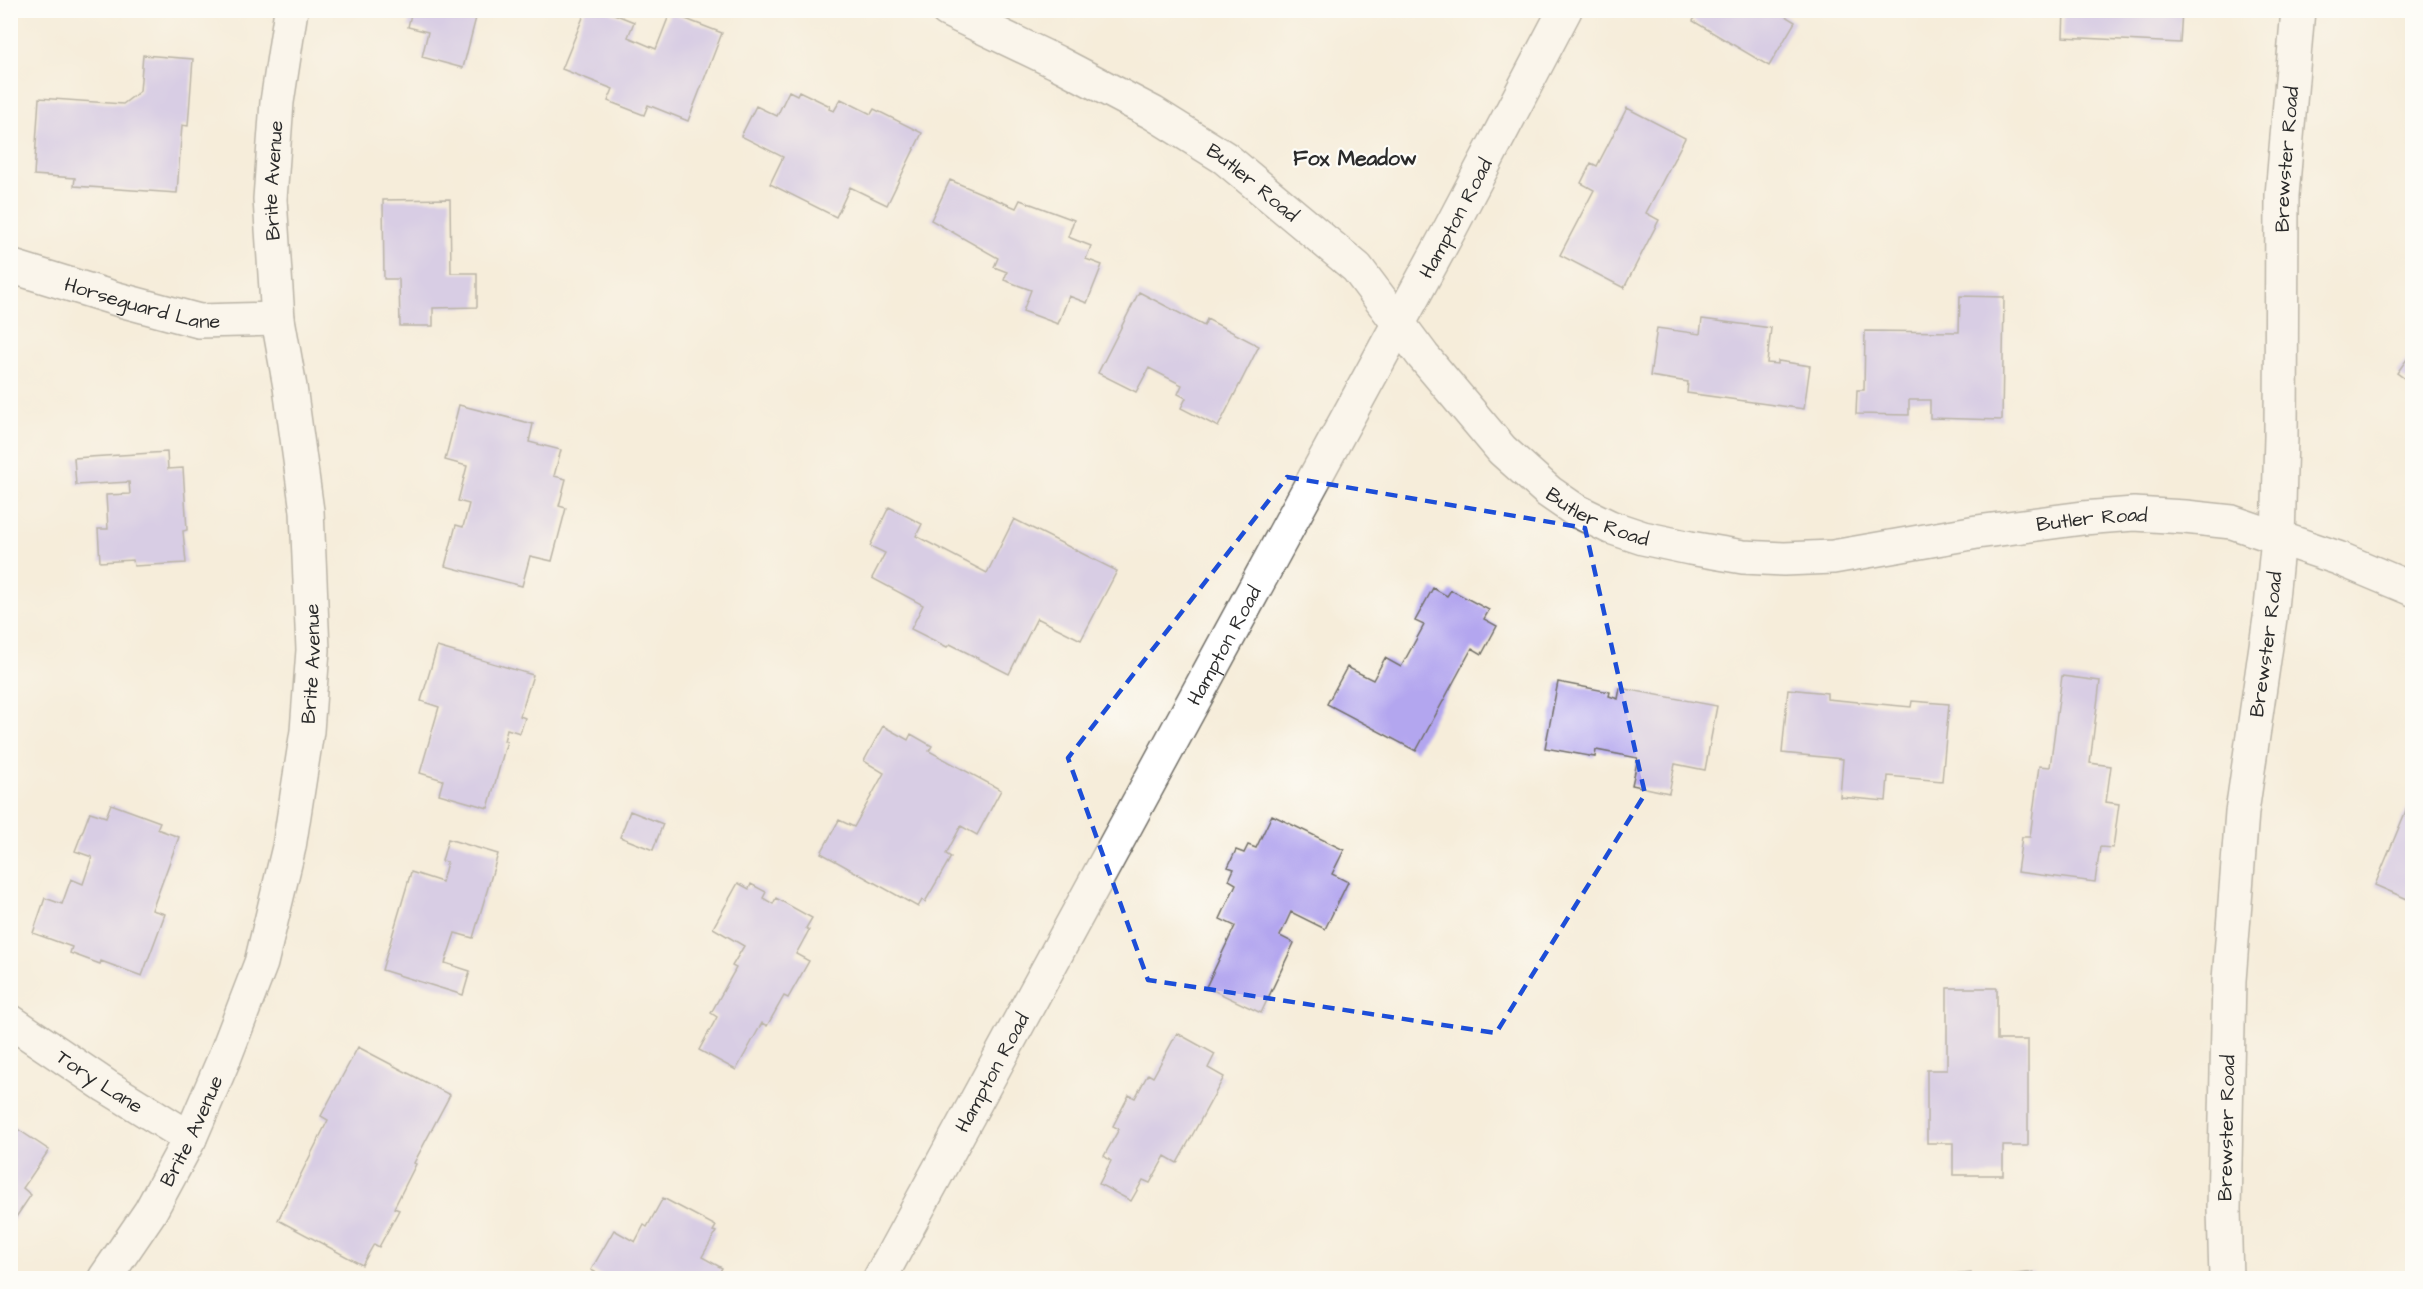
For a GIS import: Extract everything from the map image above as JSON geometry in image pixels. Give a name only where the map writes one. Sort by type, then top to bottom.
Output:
[{"type":"street","name":"Brite Avenue","points":[[105,1278],[150,1212],[190,1138],[224,1059],[261,963],[289,847],[307,731],[313,650],[308,512],[278,319],[270,199],[277,102],[291,10]]},
{"type":"street","name":"Butler Road","points":[[947,10],[1056,62],[1153,113],[1225,158],[1357,268],[1422,356],[1502,450],[1541,485],[1575,510],[1610,527],[1642,538],[1743,557],[1784,559],[1833,557],[1977,532],[2082,518],[2134,514],[2232,522],[2338,558],[2412,589]]},
{"type":"street","name":"Hampton Road","points":[[880,1278],[1398,323],[1565,10]]},
{"type":"street","name":"Brewster Road","points":[[2226,1278],[2224,1209],[2229,981],[2242,812],[2270,618],[2278,538],[2282,437],[2282,195],[2298,10]]},
{"type":"street","name":"Horseguard Lane","points":[[10,266],[198,321],[278,319]]},
{"type":"street","name":"Tory Lane","points":[[10,1021],[106,1086],[190,1138]]},
{"type":"highlighted area","points":[[1287,477],[1585,528],[1645,794],[1496,1033],[1148,980],[1068,758]]},
{"type":"building","points":[[412,10],[478,10],[463,68],[422,57],[428,32],[408,27]]},
{"type":"building","points":[[586,10],[604,10],[634,22],[628,37],[656,49],[670,13],[722,33],[688,121],[648,105],[644,115],[608,101],[613,89],[562,69]]},
{"type":"building","points":[[1699,10],[1788,10],[1785,16],[1795,22],[1769,66],[1693,21]]},
{"type":"building","points":[[2064,10],[2182,10],[2180,43],[2063,37]]},
{"type":"building","points":[[143,55],[193,59],[188,126],[182,125],[177,193],[74,186],[75,178],[34,175],[39,98],[123,104],[140,91]]},
{"type":"building","points":[[789,91],[797,95],[799,91],[830,106],[829,109],[834,111],[841,99],[871,114],[874,109],[922,133],[887,205],[850,187],[836,217],[770,184],[783,157],[741,136],[756,106],[777,116]]},
{"type":"building","points":[[1627,108],[1685,138],[1646,213],[1659,220],[1624,288],[1560,255],[1594,190],[1581,183],[1591,163],[1597,166]]},
{"type":"building","points":[[950,180],[1016,208],[1020,200],[1074,220],[1068,237],[1091,246],[1086,259],[1102,265],[1087,303],[1069,296],[1058,324],[1023,311],[1031,290],[1004,280],[1007,272],[994,267],[998,258],[931,220]]},
{"type":"building","points":[[450,199],[451,273],[477,273],[477,307],[433,308],[433,326],[400,326],[399,279],[384,279],[383,200]]},
{"type":"building","points":[[1139,292],[1204,326],[1207,319],[1259,346],[1218,427],[1181,408],[1186,398],[1178,394],[1182,385],[1149,368],[1136,392],[1098,373]]},
{"type":"building","points":[[1960,296],[2004,297],[2002,420],[1930,418],[1930,400],[1909,400],[1909,415],[1856,414],[1857,390],[1864,390],[1865,331],[1959,332]]},
{"type":"building","points":[[1702,319],[1771,328],[1767,363],[1778,364],[1778,361],[1810,366],[1804,409],[1687,393],[1688,382],[1650,376],[1657,328],[1700,334]]},
{"type":"building","points":[[2412,352],[2412,384],[2397,373]]},
{"type":"building","points":[[459,405],[533,424],[529,442],[561,450],[554,476],[566,479],[559,506],[566,508],[552,561],[530,556],[522,586],[445,566],[456,525],[463,527],[469,504],[458,501],[467,466],[445,460]]},
{"type":"building","points":[[167,452],[168,469],[183,468],[187,530],[183,531],[186,563],[134,566],[133,560],[100,562],[98,529],[108,529],[106,495],[130,494],[129,482],[76,485],[74,458]]},
{"type":"building","points":[[889,507],[922,524],[916,536],[987,573],[1014,519],[1117,571],[1081,640],[1037,618],[1009,674],[950,644],[947,647],[911,629],[923,605],[872,578],[885,553],[870,546]]},
{"type":"building","points":[[1433,588],[1447,596],[1451,590],[1489,610],[1484,619],[1497,626],[1482,654],[1472,648],[1416,751],[1327,704],[1347,667],[1373,680],[1385,658],[1401,667],[1424,625],[1415,621]]},
{"type":"building","points":[[437,647],[533,675],[520,716],[525,718],[520,733],[507,729],[504,741],[507,741],[488,808],[439,794],[443,780],[420,773],[439,707],[421,701]]},
{"type":"building","points":[[2062,676],[2100,681],[2090,763],[2111,766],[2106,802],[2119,804],[2113,848],[2100,847],[2095,882],[2017,872],[2022,837],[2030,837],[2039,766],[2050,767]]},
{"type":"building","points":[[1558,682],[1610,692],[1609,696],[1618,699],[1620,688],[1717,706],[1705,770],[1675,764],[1669,793],[1632,785],[1638,758],[1596,750],[1595,757],[1545,748]]},
{"type":"building","points":[[1788,689],[1827,693],[1827,699],[1911,707],[1912,701],[1949,704],[1942,781],[1888,776],[1886,801],[1840,797],[1843,759],[1782,753]]},
{"type":"building","points":[[883,726],[908,740],[911,734],[932,746],[929,751],[1001,790],[977,835],[961,826],[946,854],[951,857],[925,902],[922,900],[918,907],[821,853],[839,820],[854,827],[884,773],[864,761]]},
{"type":"building","points":[[2412,796],[2412,901],[2375,885]]},
{"type":"building","points":[[111,804],[160,822],[157,829],[179,837],[152,910],[165,914],[142,976],[101,961],[100,964],[70,953],[72,947],[33,933],[45,898],[62,904],[71,879],[83,884],[92,857],[75,851],[90,812],[106,817]]},
{"type":"building","points":[[630,811],[663,824],[653,850],[620,837]]},
{"type":"building","points":[[1272,815],[1344,850],[1332,874],[1348,882],[1325,929],[1291,912],[1280,936],[1294,943],[1261,1013],[1206,987],[1235,926],[1220,919],[1236,884],[1229,880],[1234,869],[1228,867],[1236,850],[1244,853],[1248,845],[1256,848]]},
{"type":"building","points":[[448,839],[498,854],[473,938],[455,933],[445,963],[470,971],[463,995],[382,970],[411,872],[442,882],[447,862],[442,861]]},
{"type":"building","points":[[738,883],[749,889],[751,884],[766,892],[763,898],[773,904],[776,898],[812,918],[806,928],[809,930],[796,954],[809,961],[788,998],[784,996],[767,1026],[762,1023],[736,1070],[699,1050],[717,1017],[711,1013],[736,968],[732,966],[744,946],[713,928]]},
{"type":"building","points":[[1947,988],[1997,988],[1997,1040],[2028,1040],[2028,1146],[2003,1146],[2003,1175],[1953,1175],[1953,1143],[1927,1143],[1927,1070],[1947,1070]]},
{"type":"building","points":[[1177,1033],[1215,1054],[1208,1068],[1224,1077],[1177,1163],[1165,1156],[1150,1183],[1143,1180],[1131,1201],[1099,1184],[1111,1161],[1104,1156],[1119,1129],[1113,1126],[1129,1095],[1135,1098],[1148,1074],[1153,1077]]},
{"type":"building","points":[[358,1047],[450,1095],[414,1163],[416,1164],[394,1208],[399,1210],[379,1247],[374,1244],[362,1265],[278,1220],[328,1120],[321,1116]]},
{"type":"building","points":[[13,1126],[49,1150],[23,1188],[31,1195],[10,1226],[10,1129]]},
{"type":"building","points":[[663,1198],[716,1226],[713,1231],[716,1232],[702,1257],[722,1268],[716,1278],[606,1278],[591,1270],[614,1230],[635,1242],[644,1225],[647,1227]]},
{"type":"building","points":[[2033,1272],[2034,1278],[1990,1278],[1990,1277]]},
{"type":"building","points":[[1971,1273],[1971,1278],[1933,1278],[1933,1277]]},
{"type":"district","name":"Fox Meadow","points":[[1355,158]]}]
